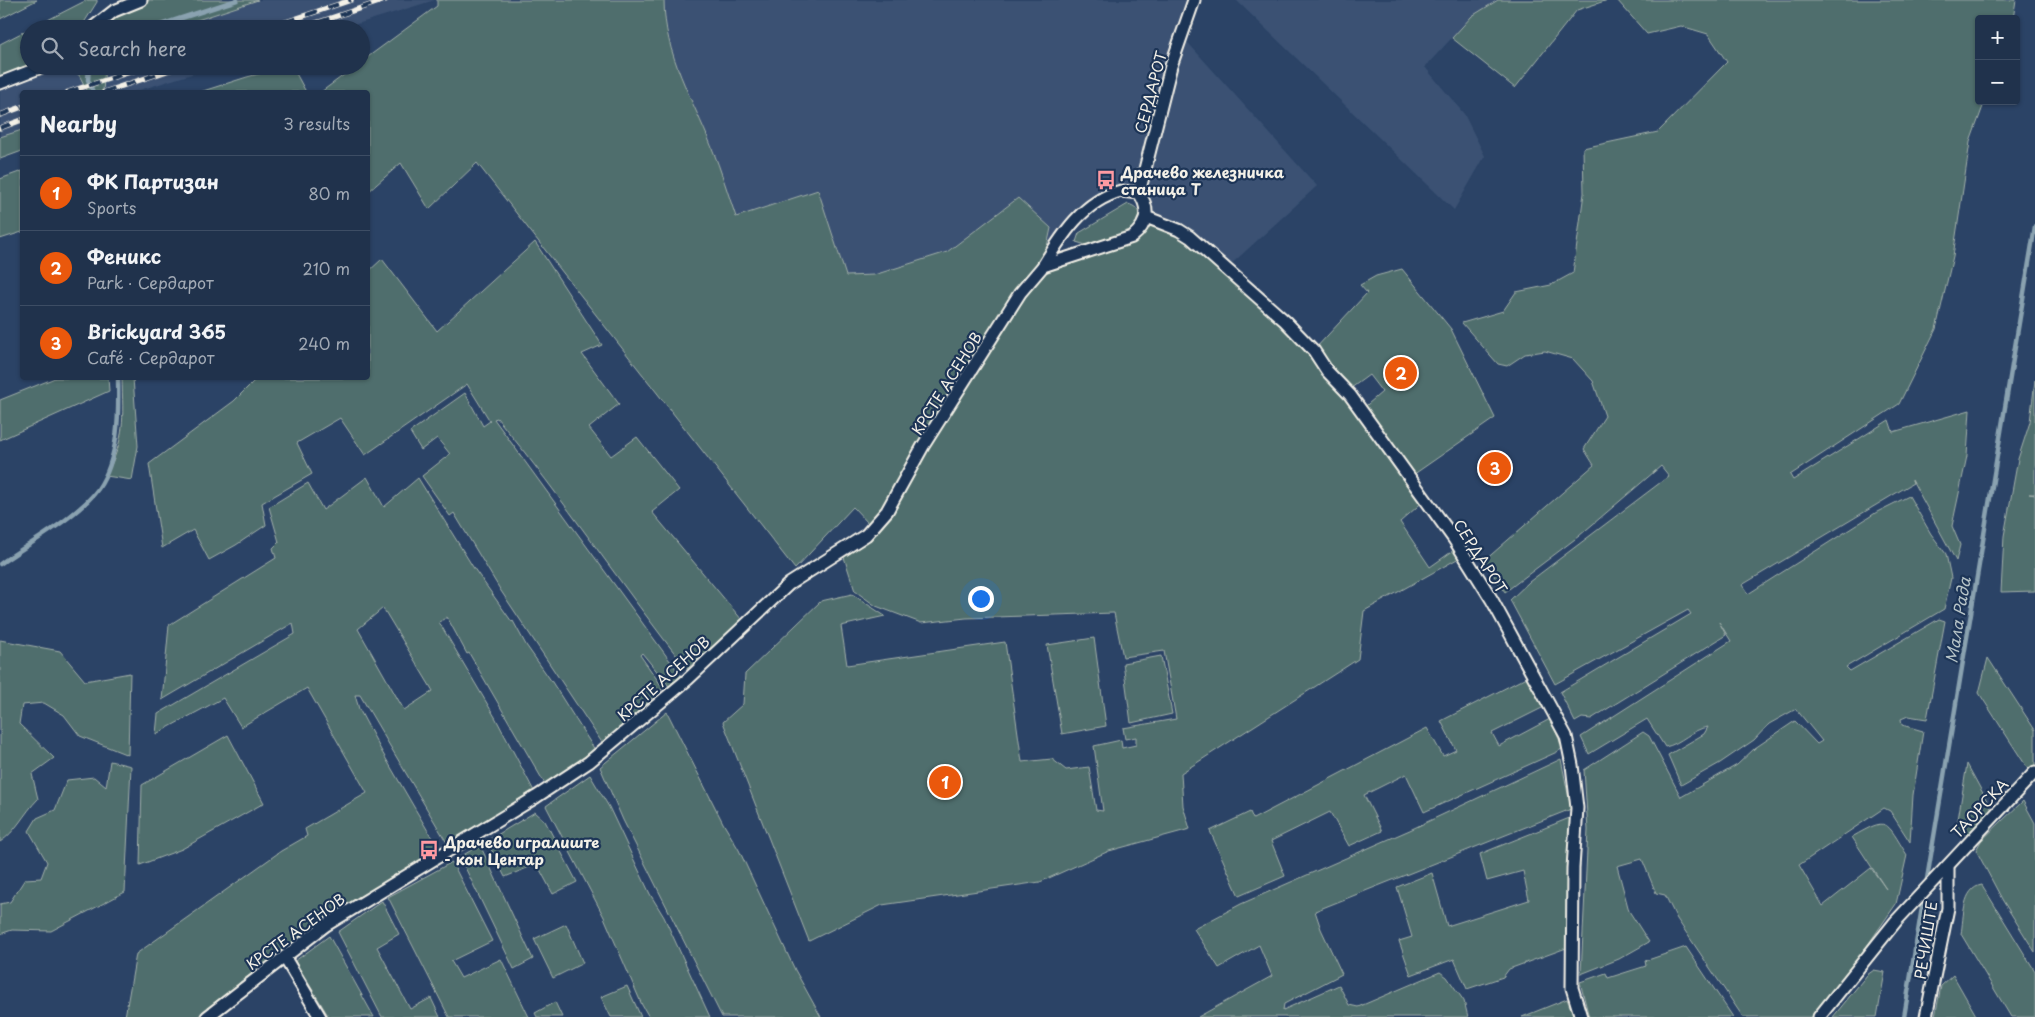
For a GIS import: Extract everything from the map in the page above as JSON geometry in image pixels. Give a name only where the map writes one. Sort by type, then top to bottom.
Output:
[{"type":"street","points":[[103,20],[114,11],[141,0]]},
{"type":"street","name":"СЕРДАРОТ","points":[[1139,194],[1171,66],[1194,0]]},
{"type":"street","points":[[0,83],[21,75]]},
{"type":"street","name":"КРСТЕ АСЕНОВ","points":[[207,1017],[285,958],[326,924],[536,797],[589,762],[688,679],[789,584],[866,535],[887,511],[923,446],[1020,293],[1043,266],[1060,239],[1080,214],[1108,194],[1128,191],[1139,194]]},
{"type":"street","points":[[1043,266],[1132,237],[1142,229],[1146,217],[1145,202],[1139,194]]},
{"type":"street","name":"СЕРДАРОТ","points":[[1146,217],[1179,230],[1190,237],[1285,321],[1314,350],[1327,371],[1354,402],[1454,539],[1492,600],[1529,666],[1566,736],[1572,765],[1577,808],[1572,988],[1581,1017]]},
{"type":"street","name":"ТАОРСКА","points":[[1820,1017],[1896,921],[1948,868],[1964,846],[2035,772]]},
{"type":"street","name":"РЕЧИШТЕ","points":[[1926,1017],[1948,908],[1948,868]]},
{"type":"street","points":[[285,958],[320,1017]]},
{"type":"shaded area","points":[[258,0],[435,0],[370,20],[197,20]]},
{"type":"shaded area","points":[[664,0],[1194,0],[1181,35],[1317,186],[1226,269],[1146,217],[1145,202],[1128,191],[1080,213],[1043,266],[1051,228],[1018,198],[947,252],[874,275],[846,276],[818,190],[736,217],[712,147],[676,69],[664,15]]},
{"type":"shaded area","points":[[1236,0],[1498,0],[1472,16],[1425,67],[1464,114],[1485,156],[1454,210]]},
{"type":"shaded area","points":[[21,75],[79,75],[87,90],[20,90],[20,131],[0,137],[0,83]]},
{"type":"shaded area","points":[[104,75],[189,75],[140,90],[103,90]]},
{"type":"green space","points":[[0,0],[37,0],[0,19]]},
{"type":"green space","points":[[87,0],[97,0],[86,20],[48,20]]},
{"type":"green space","points":[[141,0],[258,0],[197,20],[107,20]]},
{"type":"green space","points":[[437,0],[664,0],[665,20],[674,58],[715,156],[736,217],[818,190],[846,276],[874,275],[947,252],[1018,198],[1051,228],[1045,256],[884,509],[869,524],[853,507],[795,569],[477,163],[429,209],[401,163],[370,190],[370,90],[324,90],[344,75],[370,75],[370,55],[437,6]]},
{"type":"green space","points":[[1498,0],[1608,0],[1577,10],[1515,88],[1452,38],[1472,16]]},
{"type":"green space","points":[[1617,0],[2016,0],[2014,15],[1975,15],[1975,105],[1984,105],[1970,142],[1953,256],[1936,329],[1899,404],[1790,475],[1793,480],[1889,420],[1893,432],[1970,410],[1967,456],[1952,526],[1960,545],[1956,561],[1912,480],[1913,483],[1742,585],[1748,594],[1877,512],[1909,496],[1931,534],[1946,554],[1951,578],[1944,609],[1846,667],[1850,671],[1939,619],[1945,621],[1927,719],[1908,716],[1901,719],[1902,725],[1923,731],[1913,795],[1910,842],[1890,811],[1884,808],[1799,865],[1823,906],[1871,868],[1886,889],[1852,837],[1873,826],[1885,825],[1890,828],[1907,855],[1896,904],[1818,1017],[1743,1017],[1677,919],[1665,895],[1656,893],[1642,859],[1617,866],[1629,911],[1649,942],[1619,959],[1581,974],[1588,830],[1584,770],[1643,732],[1649,736],[1681,797],[1737,765],[1755,748],[1795,721],[1817,744],[1822,741],[1796,709],[1769,724],[1754,740],[1720,763],[1681,785],[1668,755],[1704,734],[1708,727],[1702,728],[1665,747],[1647,719],[1589,754],[1581,737],[1731,641],[1719,622],[1726,635],[1591,719],[1582,718],[1575,722],[1560,692],[1691,614],[1688,610],[1555,684],[1510,600],[1529,582],[1669,476],[1661,466],[1579,536],[1505,592],[1484,561],[1594,465],[1584,449],[1605,416],[1593,381],[1573,359],[1545,351],[1525,354],[1507,366],[1498,364],[1462,323],[1503,311],[1516,292],[1551,285],[1573,273],[1584,193],[1583,148],[1658,132],[1727,62],[1708,34],[1681,26],[1647,34]]},
{"type":"green space","points":[[20,34],[20,70],[0,77],[0,44]]},
{"type":"green space","points":[[79,75],[104,75],[103,90],[87,90]]},
{"type":"green space","points":[[255,75],[297,75],[305,90],[206,90]]},
{"type":"green space","points":[[20,131],[20,152],[0,159],[0,137]]},
{"type":"green space","points":[[20,172],[20,233],[0,239],[0,179]]},
{"type":"green space","points":[[1128,204],[1136,208],[1139,214],[1134,230],[1086,245],[1076,242],[1079,233]]},
{"type":"green space","points":[[1146,217],[1179,230],[1314,350],[1367,293],[1360,285],[1376,276],[1402,269],[1451,329],[1495,418],[1410,477],[1426,499],[1400,522],[1430,567],[1454,550],[1459,558],[1364,611],[1358,659],[1181,773],[1183,806],[1190,829],[1109,851],[1040,882],[882,905],[809,941],[723,722],[743,704],[745,674],[821,601],[852,594],[885,616],[841,626],[847,665],[1005,642],[1022,762],[1052,759],[1066,770],[1089,767],[1096,810],[1103,811],[1094,746],[1121,740],[1122,748],[1136,745],[1136,737],[1125,739],[1123,728],[1176,719],[1164,651],[1123,657],[1114,613],[966,618],[921,623],[876,606],[855,591],[842,551],[866,535],[1043,266],[1132,237]],"holes":[[[1369,375],[1382,392],[1361,410],[1347,391]]]},
{"type":"green space","points":[[535,242],[602,345],[582,354],[619,404],[589,428],[611,456],[637,437],[679,490],[652,512],[742,620],[687,669],[546,480],[497,418],[494,419],[681,676],[669,686],[642,653],[640,655],[663,688],[603,744],[501,591],[454,513],[450,516],[422,476],[450,454],[437,438],[421,450],[410,432],[465,393],[483,426],[490,421],[467,384],[365,455],[340,418],[297,443],[312,474],[262,503],[266,525],[209,560],[193,530],[162,548],[149,464],[234,401],[255,380],[370,380],[370,270],[382,259],[437,331]]},
{"type":"green space","points":[[50,380],[108,380],[109,391],[0,440],[0,400]]},
{"type":"green space","points":[[122,380],[133,380],[138,446],[132,480],[106,476],[120,439],[123,406]]},
{"type":"green space","points":[[2035,380],[2035,494],[2029,494],[2035,495],[2035,591],[2001,592],[2004,536],[2018,459],[2030,422]]},
{"type":"green space","points":[[367,477],[384,507],[418,478],[473,567],[513,621],[526,645],[595,750],[545,784],[447,617],[439,622],[495,717],[535,793],[447,843],[360,695],[355,695],[359,709],[382,752],[439,850],[347,904],[240,982],[240,984],[197,1017],[125,1017],[136,954],[281,851],[307,836],[305,829],[367,793],[307,688],[241,727],[223,698],[156,734],[158,714],[295,634],[293,623],[162,700],[169,625],[276,558],[273,548],[279,542],[269,507],[308,483],[323,510]],"holes":[[[383,608],[433,691],[404,710],[358,629]]]},
{"type":"green space","points":[[1094,638],[1106,726],[1062,734],[1047,645]]},
{"type":"green space","points":[[0,640],[60,651],[85,681],[130,673],[128,755],[80,736],[64,715],[44,703],[22,705],[19,724],[54,758],[32,774],[38,799],[11,833],[0,842]]},
{"type":"green space","points":[[1161,656],[1172,714],[1131,723],[1123,663]]},
{"type":"green space","points":[[1988,658],[2035,730],[2035,767],[2030,772],[1979,693]]},
{"type":"green space","points":[[1527,677],[1544,707],[1492,733],[1499,746],[1550,719],[1563,748],[1424,812],[1406,774],[1364,795],[1382,831],[1349,846],[1330,812],[1271,841],[1285,876],[1239,896],[1210,831],[1250,812],[1253,819],[1427,728],[1443,756],[1456,750],[1441,721]]},
{"type":"green space","points":[[667,712],[723,823],[739,850],[795,970],[821,1017],[722,1017],[623,820],[600,767]]},
{"type":"green space","points":[[228,735],[264,803],[182,849],[140,865],[142,785]]},
{"type":"green space","points":[[1561,759],[1571,809],[1315,911],[1321,929],[1342,974],[1284,1004],[1283,1010],[1339,985],[1349,1005],[1358,1007],[1440,972],[1447,977],[1464,1001],[1468,1017],[1198,1017],[1272,976],[1259,945],[1219,968],[1194,929],[1241,904],[1412,829]]},
{"type":"green space","points":[[110,761],[131,766],[125,892],[51,931],[12,930],[0,934],[0,904],[10,902],[25,879],[41,878],[47,862],[29,831],[37,818],[55,810],[67,780],[94,777],[106,787]]},
{"type":"green space","points":[[1967,764],[1992,810],[1967,834],[1956,832]]},
{"type":"green space","points":[[590,775],[609,807],[650,894],[664,917],[710,1017],[649,1017],[642,1005],[604,917],[546,806]]},
{"type":"green space","points":[[2023,801],[2035,823],[2035,952],[2003,901],[1976,850],[1981,841]]},
{"type":"green space","points":[[535,812],[545,821],[577,882],[553,894],[537,864],[505,877],[487,841]]},
{"type":"green space","points":[[1572,817],[1569,947],[1509,969],[1503,977],[1467,989],[1454,959],[1411,975],[1399,941],[1412,937],[1397,887],[1432,873],[1447,926],[1529,900],[1523,871],[1487,881],[1480,854]]},
{"type":"green space","points":[[480,845],[533,959],[514,969],[460,857]]},
{"type":"green space","points":[[452,862],[492,941],[451,961],[461,978],[501,959],[529,1017],[449,1017],[388,897]]},
{"type":"green space","points":[[1982,885],[2035,971],[2035,1017],[2011,1017],[1961,934],[1967,897],[1975,887]]},
{"type":"green space","points":[[382,901],[399,934],[377,947],[410,1009],[431,998],[440,1017],[382,1017],[338,932]]},
{"type":"green space","points":[[566,924],[583,963],[553,978],[534,939]]},
{"type":"green space","points":[[329,936],[374,1017],[329,1017],[295,961]]},
{"type":"green space","points":[[1686,947],[1733,1017],[1589,1017],[1580,982],[1606,973],[1608,978],[1646,966],[1645,961]]},
{"type":"green space","points":[[1874,970],[1885,972],[1877,1017],[1833,1017],[1867,975]]},
{"type":"green space","points":[[1953,975],[1977,1017],[1935,1017],[1941,986]]},
{"type":"green space","points":[[627,986],[641,1017],[611,1017],[601,997]]},
{"type":"green space","points":[[1567,999],[1574,1017],[1522,1017]]},
{"type":"green space","points":[[555,1002],[562,1017],[537,1017],[535,1013]]},
{"type":"waterway","points":[[176,20],[237,0]]},
{"type":"waterway","points":[[88,75],[88,80],[92,90]]},
{"type":"waterway","name":"Мала Рада","points":[[1926,885],[2035,226]]},
{"type":"waterway","points":[[0,564],[66,519],[79,509],[98,489],[105,477],[114,450],[118,421],[118,380]]},
{"type":"waterway","name":"Мала Рада","points":[[1904,1017],[1924,895]]},
{"type":"railway","points":[[292,20],[351,0]]},
{"type":"railway","points":[[325,20],[385,0]]},
{"type":"railway","points":[[74,90],[121,75]]},
{"type":"railway","points":[[110,90],[155,75]]},
{"type":"railway","points":[[0,115],[20,108]]},
{"type":"railway","points":[[0,128],[20,121]]},
{"type":"place","name":"Драчево железничка станица Т","points":[[1106,180]]},
{"type":"place","name":"Феникс","points":[[1401,373]]},
{"type":"place","name":"Brickyard 365","points":[[1495,468]]},
{"type":"place","name":"ФК Партизан","points":[[945,782]]},
{"type":"place","name":"Драчево игралиште - кон Центар","points":[[429,850]]}]
